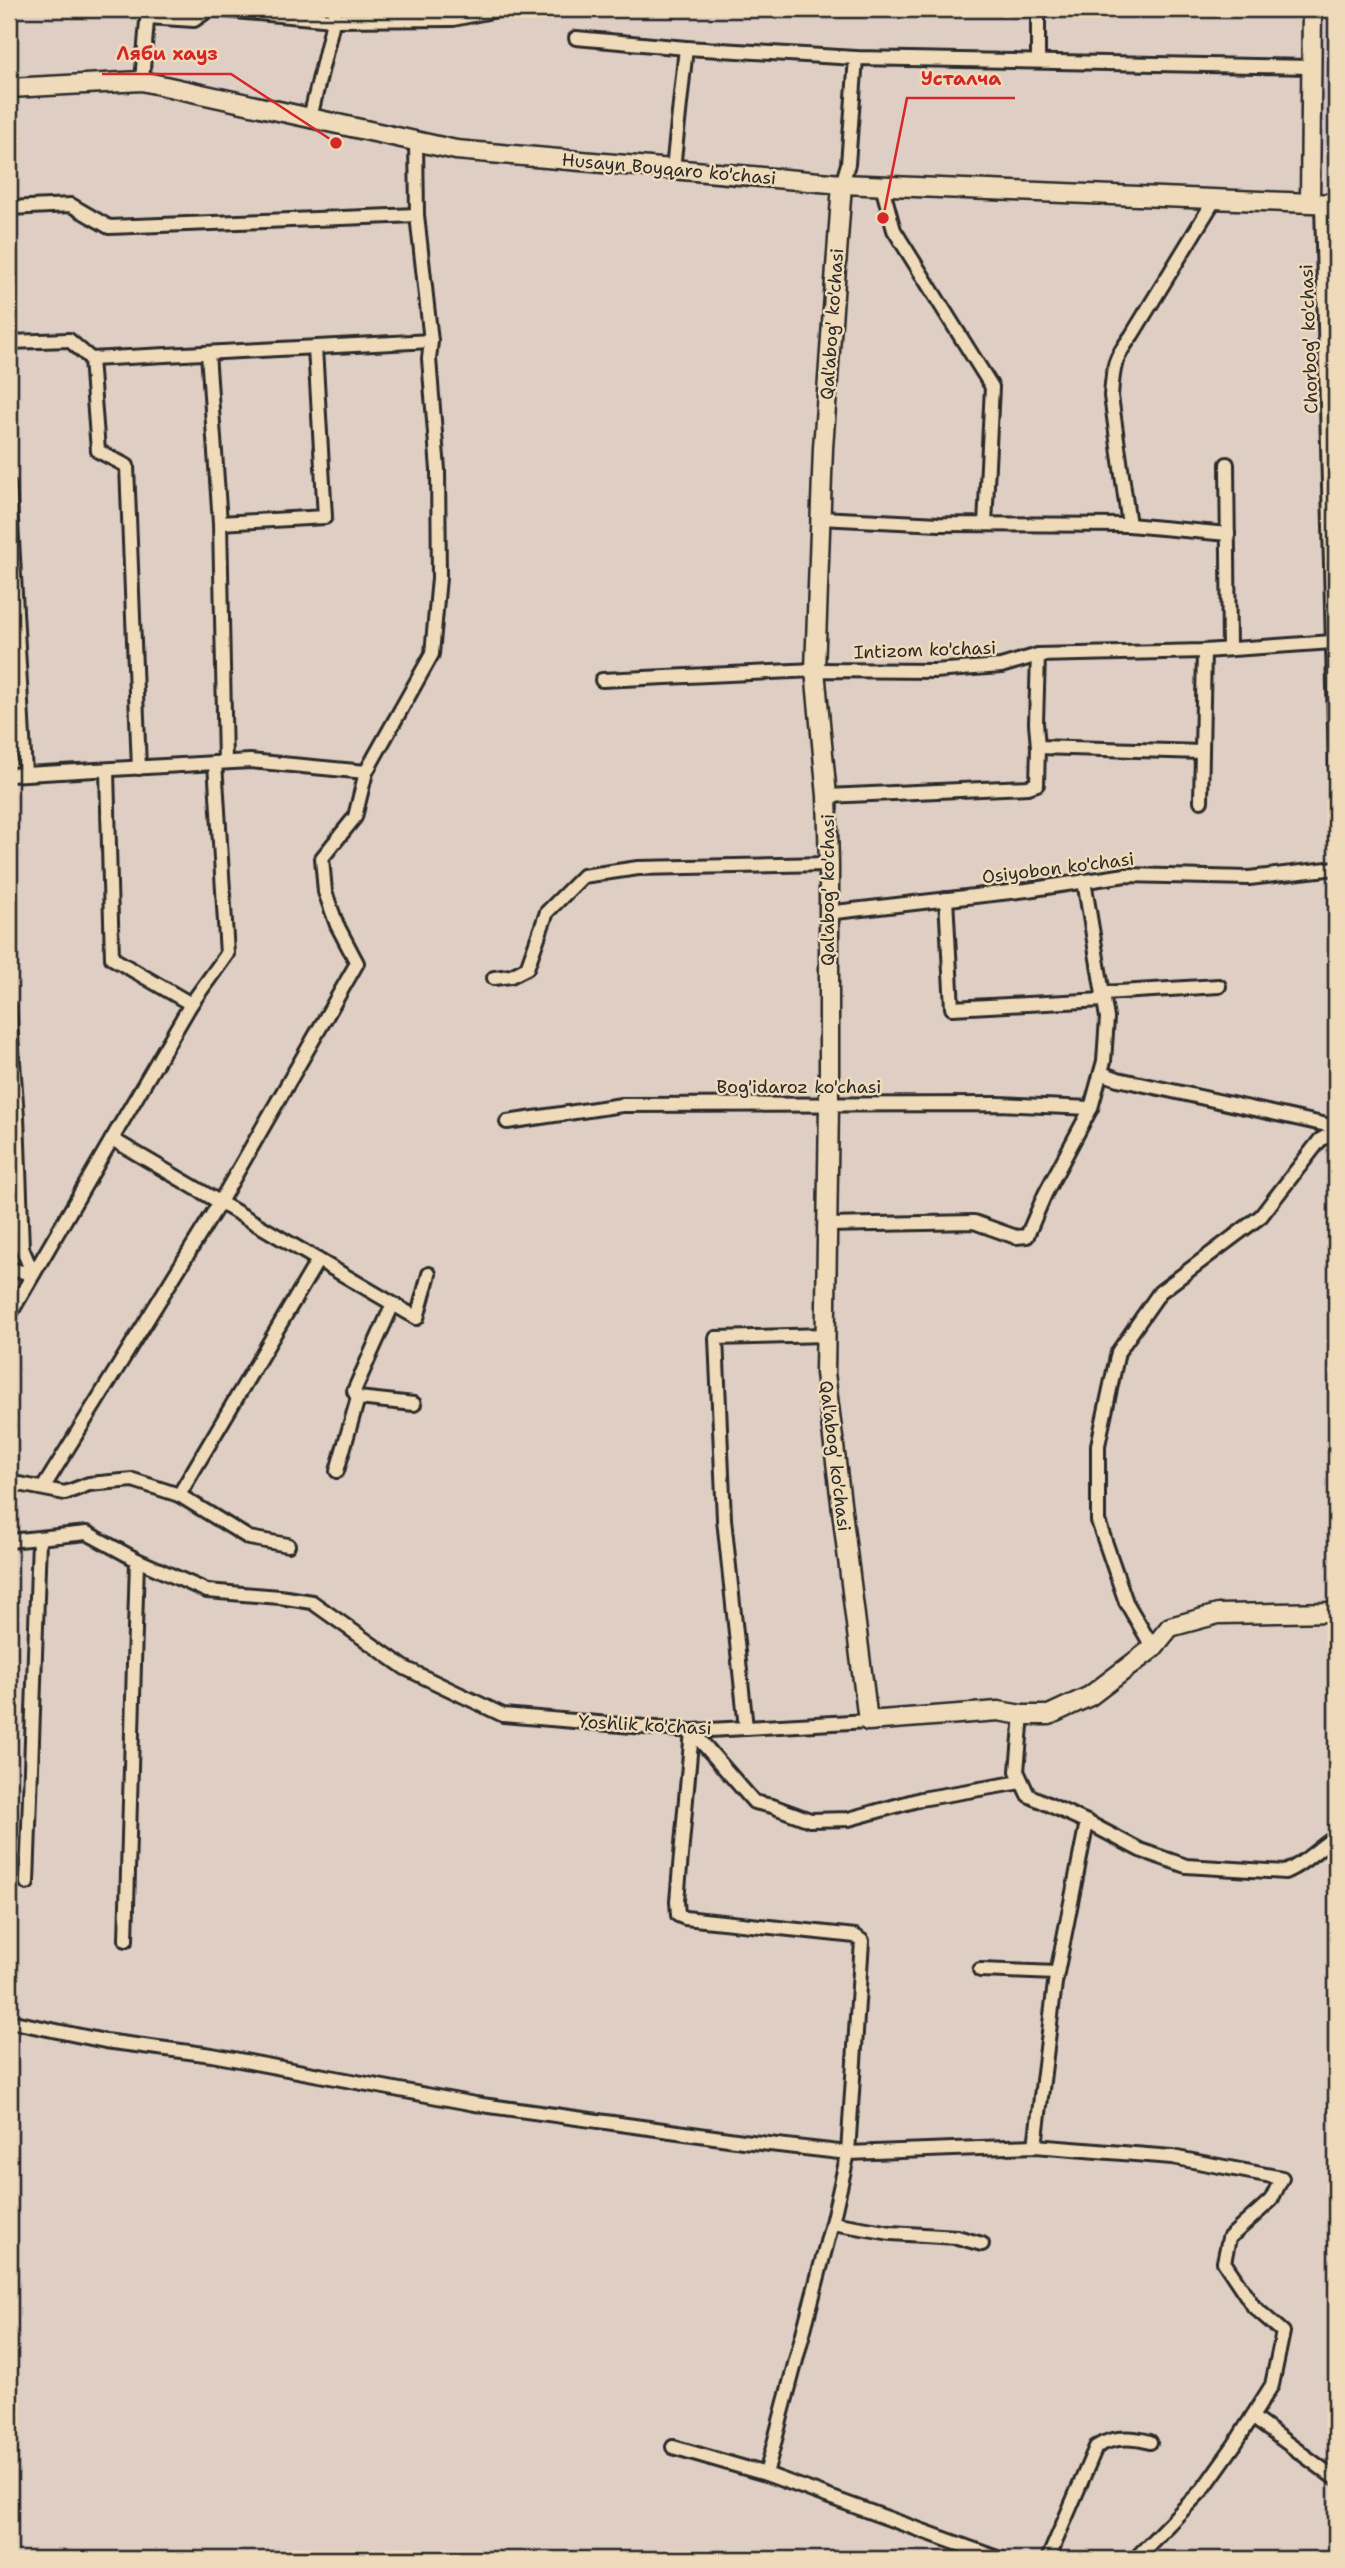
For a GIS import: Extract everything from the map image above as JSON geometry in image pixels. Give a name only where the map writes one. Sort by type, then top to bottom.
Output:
[{"type":"street","points":[[142,80],[148,13],[194,20],[211,9],[453,19],[502,9]]},
{"type":"street","points":[[1038,9],[1038,61]]},
{"type":"street","points":[[1312,9],[1310,67],[1323,203]]},
{"type":"street","points":[[310,118],[335,14]]},
{"type":"street","points":[[576,38],[686,48],[856,58],[1310,67]]},
{"type":"street","points":[[673,169],[686,48]]},
{"type":"street","name":"Qal'abog' ko'chasi","points":[[856,58],[848,164],[842,184],[823,448],[815,670],[827,796],[828,864],[829,1104],[825,1373],[868,1721]]},
{"type":"street","name":"Husayn Boyqaro ko'chasi","points":[[9,88],[142,80],[456,150],[842,184],[1323,203]]},
{"type":"street","points":[[43,1488],[220,1202],[356,962],[337,925],[325,892],[321,858],[355,817],[366,772],[432,654],[439,578],[438,470],[429,359],[431,341],[417,215],[416,141]]},
{"type":"street","points":[[883,186],[894,230],[992,387],[985,524]]},
{"type":"street","points":[[1129,525],[1111,396],[1112,375],[1117,356],[1215,199]]},
{"type":"street","name":"Сhorbog' ko'chasi","points":[[1323,203],[1331,343],[1332,642],[1336,768]]},
{"type":"street","points":[[9,208],[71,205],[109,227],[417,215]]},
{"type":"street","points":[[9,342],[69,340],[92,359],[431,341]]},
{"type":"street","points":[[220,523],[324,517],[315,348]]},
{"type":"street","points":[[9,1316],[191,1004],[227,954],[220,762],[220,523],[208,353]]},
{"type":"street","points":[[92,359],[98,451],[127,466],[139,768]]},
{"type":"street","points":[[1227,464],[1229,648]]},
{"type":"street","points":[[9,485],[25,774]]},
{"type":"street","points":[[821,518],[985,524],[1129,525],[1228,534]]},
{"type":"street","name":"Intizom ko'chasi","points":[[602,680],[815,670],[934,671],[1001,666],[1038,655],[1204,651],[1332,642]]},
{"type":"street","points":[[1201,802],[1204,651]]},
{"type":"street","points":[[827,796],[1028,787],[1037,784],[1038,655]]},
{"type":"street","points":[[1038,747],[1202,752]]},
{"type":"street","points":[[9,775],[220,762],[274,763],[366,772]]},
{"type":"street","points":[[107,771],[112,958],[191,1004]]},
{"type":"street","points":[[494,978],[511,976],[527,968],[547,912],[583,876],[638,868],[828,864]]},
{"type":"street","name":"Osiyobon ko'chasi","points":[[827,913],[1126,874],[1249,878],[1336,868]]},
{"type":"street","points":[[826,1226],[974,1222],[1016,1237],[1027,1236],[1045,1194],[1091,1108],[1101,1073],[1107,1018],[1084,881]]},
{"type":"street","points":[[946,899],[952,1009],[1219,986]]},
{"type":"street","points":[[9,1007],[14,1183],[22,1248],[33,1274]]},
{"type":"street","points":[[1101,1073],[1336,1129]]},
{"type":"street","name":"Bog'idaroz ko'chasi","points":[[507,1122],[622,1105],[999,1104],[1091,1108]]},
{"type":"street","points":[[1153,1648],[1126,1602],[1098,1521],[1098,1445],[1118,1352],[1160,1292],[1261,1216],[1320,1140],[1336,1129]]},
{"type":"street","points":[[112,1139],[417,1318],[429,1274]]},
{"type":"street","points":[[179,1494],[318,1260]]},
{"type":"street","points":[[9,1269],[33,1274]]},
{"type":"street","points":[[337,1471],[358,1398],[354,1391],[393,1304]]},
{"type":"street","points":[[746,1728],[724,1519],[716,1338],[825,1335]]},
{"type":"street","points":[[358,1398],[414,1404]]},
{"type":"street","points":[[9,1482],[65,1493],[89,1484],[133,1480],[179,1494],[249,1538],[288,1545]]},
{"type":"street","name":"Yoshlik ko'chasi","points":[[9,1541],[87,1533],[138,1560],[207,1591],[312,1602],[405,1668],[503,1715],[692,1731],[998,1711],[1022,1715],[1049,1715],[1090,1696],[1153,1648],[1170,1627],[1218,1614],[1336,1612]]},
{"type":"street","points":[[27,1883],[39,1540]]},
{"type":"street","points":[[126,1940],[138,1560]]},
{"type":"street","points":[[1022,1715],[1017,1771],[1028,1795],[1152,1854],[1186,1866],[1284,1872],[1299,1866],[1336,1838]]},
{"type":"street","points":[[692,1731],[754,1802],[810,1820],[849,1819],[922,1800],[1021,1783]]},
{"type":"street","points":[[692,1731],[678,1915],[685,1918],[855,1936],[862,1941],[848,2153],[766,2474]]},
{"type":"street","points":[[1035,2146],[1056,1973],[1087,1822]]},
{"type":"street","points":[[980,1970],[1056,1973]]},
{"type":"street","points":[[9,2021],[105,2041],[212,2055],[475,2104],[848,2153],[1035,2146],[1172,2157],[1282,2178],[1271,2200],[1229,2238],[1224,2262],[1254,2307],[1283,2332],[1272,2385],[1203,2489],[1135,2559]]},
{"type":"street","points":[[832,2223],[891,2233],[957,2237],[982,2244]]},
{"type":"street","points":[[1252,2417],[1336,2479]]},
{"type":"street","points":[[1048,2559],[1096,2447],[1103,2442],[1121,2439],[1150,2442]]},
{"type":"street","points":[[673,2447],[766,2474],[1000,2559]]},
{"type":"shaded area","points":[[1325,9],[1336,9],[1336,152],[1318,151]]},
{"type":"place","name":"Ляби хауз","points":[[336,143]]},
{"type":"place","name":"Усталча","points":[[883,218]]}]
